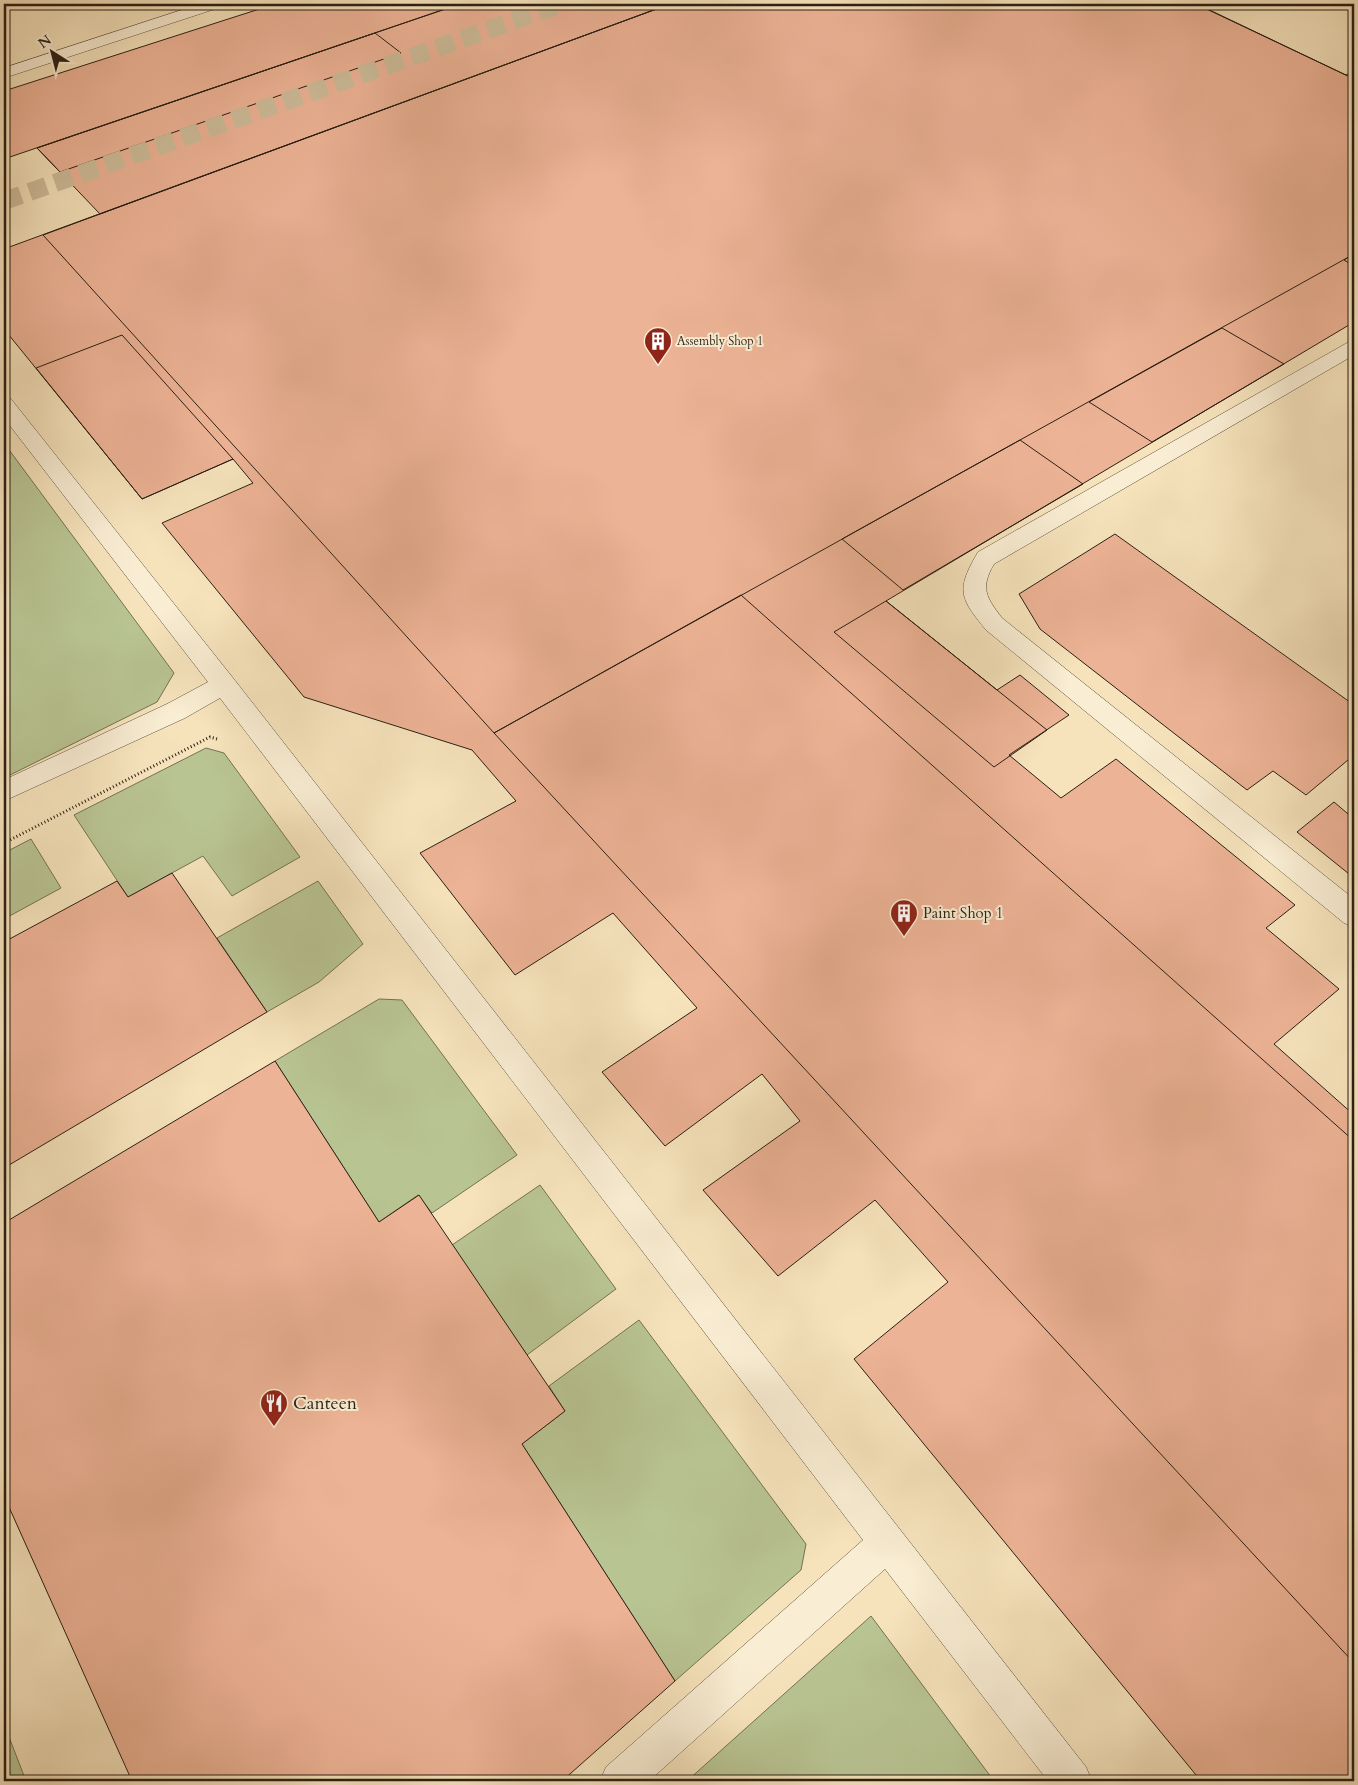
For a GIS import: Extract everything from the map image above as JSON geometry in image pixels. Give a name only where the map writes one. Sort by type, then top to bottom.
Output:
[{"type":"lane","points":[[4,72],[215,4]]},
{"type":"lane","points":[[1354,347],[986,558],[974,577],[975,600],[994,624],[1354,915]]},
{"type":"lane","points":[[4,404],[224,685],[1072,1781]]},
{"type":"lane","points":[[4,792],[176,712],[224,685]]},
{"type":"lane","points":[[620,1781],[887,1543]]},
{"type":"path","points":[[4,843],[210,737],[219,740]]},
{"type":"green space","points":[[4,443],[174,673],[157,702],[4,778]]},
{"type":"green space","points":[[206,748],[224,753],[300,857],[232,896],[203,856],[128,897],[74,815]]},
{"type":"green space","points":[[31,839],[61,888],[4,919],[4,853]]},
{"type":"green space","points":[[318,881],[363,944],[319,982],[267,1012],[217,938]]},
{"type":"green space","points":[[379,999],[402,1000],[517,1155],[432,1213],[418,1195],[379,1222],[275,1061]]},
{"type":"green space","points":[[540,1185],[616,1289],[527,1355],[452,1245]]},
{"type":"green space","points":[[639,1320],[806,1544],[801,1570],[675,1681],[522,1444],[565,1411],[549,1386]]},
{"type":"green space","points":[[871,1616],[994,1781],[687,1781]]},
{"type":"green space","points":[[4,1724],[26,1781],[4,1781]]},
{"type":"building","points":[[275,4],[460,4],[4,159],[4,91]]},
{"type":"building","points":[[460,4],[670,4],[100,214],[37,148]]},
{"type":"building","name":"Assembly Shop 1","points":[[670,4],[1197,4],[1354,79],[1354,254],[494,733],[43,235]]},
{"type":"building","points":[[670,4],[1196,4],[1346,75],[1354,71],[1354,322],[886,601],[997,690],[1020,675],[1069,715],[1009,755],[1061,798],[1116,759],[1295,905],[1266,928],[1339,989],[1274,1044],[1354,1115],[1354,1781],[1201,1781],[854,1359],[948,1282],[875,1200],[778,1276],[703,1190],[800,1121],[762,1074],[665,1146],[602,1072],[697,1008],[613,913],[515,975],[420,853],[516,801],[472,750],[304,697],[162,523],[253,483],[233,459],[142,499],[4,329],[4,249]]},
{"type":"building","points":[[375,33],[401,53],[60,172],[37,148]]},
{"type":"building","points":[[1354,254],[1354,266],[1344,260]]},
{"type":"building","points":[[1222,328],[1284,364],[1152,442],[1089,402]]},
{"type":"building","points":[[122,335],[233,459],[142,499],[36,368]]},
{"type":"building","points":[[1020,440],[1083,484],[903,590],[842,539]]},
{"type":"building","points":[[1115,534],[1354,705],[1354,755],[1306,795],[1273,771],[1247,790],[1040,629],[1019,594]]},
{"type":"building","name":"Paint Shop 1","points":[[741,595],[1354,1141],[1354,1663],[494,733]]},
{"type":"building","points":[[886,601],[1047,730],[994,767],[834,632]]},
{"type":"building","points":[[1334,802],[1354,819],[1354,878],[1297,832]]},
{"type":"building","points":[[172,873],[267,1012],[4,1168],[4,942],[117,881],[128,897]]},
{"type":"building","name":"Canteen","points":[[275,1061],[379,1222],[419,1195],[565,1411],[522,1444],[675,1681],[562,1781],[132,1781],[4,1496],[4,1223]]},
{"type":"tunnel","points":[[4,201],[561,4]]},
{"type":"place","name":"Assembly Shop 1","points":[[658,365]]},
{"type":"place","name":"Paint Shop 1","points":[[904,937]]},
{"type":"place","name":"Canteen","points":[[274,1427]]}]
